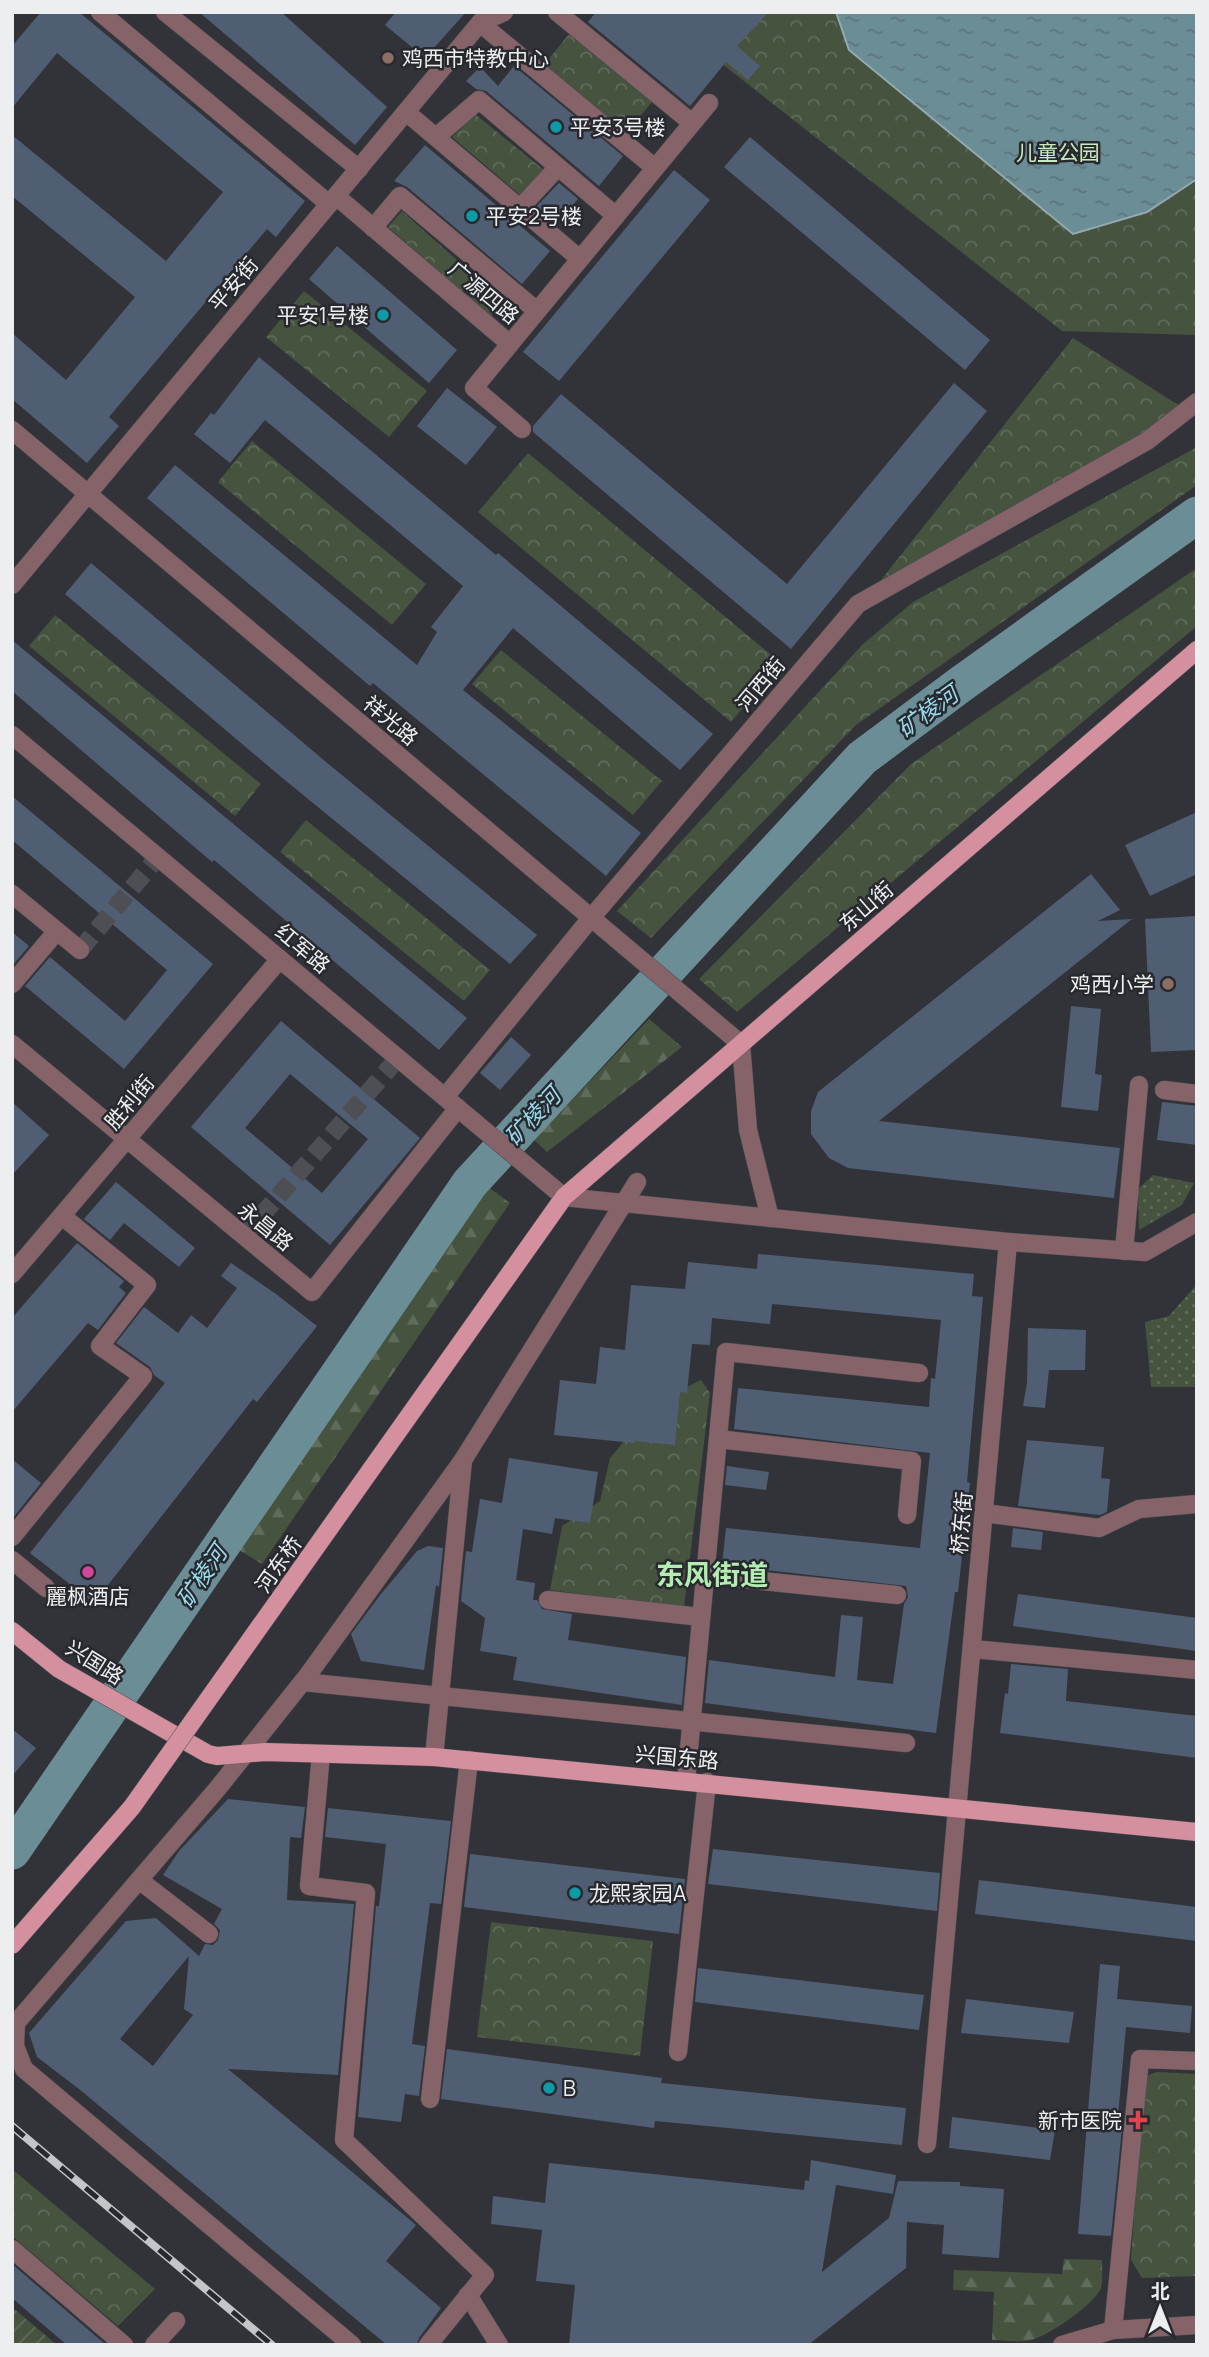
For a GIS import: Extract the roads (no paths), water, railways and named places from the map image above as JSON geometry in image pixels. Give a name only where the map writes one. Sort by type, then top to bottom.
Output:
[{"type":"main road","name":"东山街","points":[[564,1197],[1197,650]]},
{"type":"main road","name":"河东桥","points":[[12,1945],[132,1807],[564,1197]]},
{"type":"main road","name":"兴国路","points":[[12,1631],[59,1669],[159,1726]]},
{"type":"main road","name":"兴国东路","points":[[159,1726],[208,1754],[217,1756],[321,1754],[434,1757],[1197,1832]]},
{"type":"street","name":"广源四路","points":[[100,12],[332,200],[373,228],[510,344],[474,388],[522,429]]},
{"type":"street","points":[[165,12],[359,169]]},
{"type":"street","points":[[484,18],[504,12]]},
{"type":"street","points":[[556,12],[692,123]]},
{"type":"street","name":"平安街","points":[[12,585],[484,18]]},
{"type":"street","points":[[484,18],[656,168]]},
{"type":"street","points":[[436,137],[479,100],[616,216]]},
{"type":"street","points":[[510,344],[709,103]]},
{"type":"street","points":[[406,111],[580,259]]},
{"type":"street","points":[[520,208],[558,167]]},
{"type":"street","points":[[373,228],[400,196],[537,312]]},
{"type":"street","name":"河西街","points":[[450,1101],[591,918],[858,604],[1147,441],[1197,402]]},
{"type":"street","name":"祥光路","points":[[12,430],[741,1044]]},
{"type":"street","name":"红军路","points":[[12,735],[564,1197]]},
{"type":"street","points":[[12,894],[80,950]]},
{"type":"street","points":[[12,984],[57,931]]},
{"type":"street","name":"胜利街","points":[[12,1274],[281,959]]},
{"type":"street","name":"永昌路","points":[[12,1044],[312,1292],[450,1101]]},
{"type":"street","points":[[741,1044],[748,1130],[770,1218]]},
{"type":"street","points":[[1124,1251],[1139,1084]]},
{"type":"street","points":[[1164,1090],[1197,1094]]},
{"type":"street","points":[[352,2345],[24,2069],[15,2046],[16,2024],[303,1682],[463,1461],[637,1182]]},
{"type":"street","points":[[564,1197],[1008,1242],[1145,1252],[1197,1223]]},
{"type":"street","points":[[12,1536],[142,1376],[100,1346],[147,1284],[62,1216]]},
{"type":"street","name":"桥东街","points":[[927,2144],[1008,1242]]},
{"type":"street","points":[[686,1781],[726,1352],[919,1373]]},
{"type":"street","points":[[718,1439],[912,1461],[907,1515]]},
{"type":"street","points":[[434,1757],[463,1461]]},
{"type":"street","points":[[984,1513],[1099,1528],[1139,1509],[1197,1504]]},
{"type":"street","points":[[12,1560],[46,1588]]},
{"type":"street","points":[[705,1574],[897,1595]]},
{"type":"street","points":[[548,1600],[701,1617]]},
{"type":"street","points":[[973,1649],[1197,1670]]},
{"type":"street","points":[[303,1682],[906,1743]]},
{"type":"street","points":[[321,1754],[309,1886],[366,1893],[344,2140],[485,2275],[428,2345]]},
{"type":"street","points":[[430,2099],[469,1760]]},
{"type":"street","points":[[678,2052],[707,1782]]},
{"type":"street","points":[[139,1880],[209,1934]]},
{"type":"street","points":[[1113,2330],[1140,2059],[1197,2061]]},
{"type":"street","points":[[12,2249],[124,2345]]},
{"type":"street","points":[[468,2295],[499,2345]]},
{"type":"street","points":[[154,2345],[176,2321]]},
{"type":"street","points":[[1062,2345],[1081,2342],[1113,2330],[1136,2337],[1197,2325]]},
{"type":"water","points":[[836,12],[1197,12],[1197,179],[1147,212],[1073,234],[849,50]]},
{"type":"waterway","name":"矿棱河","points":[[12,1851],[470,1183],[862,758],[1197,515]]},
{"type":"tunnel","points":[[80,950],[158,857]]},
{"type":"tunnel","points":[[243,1237],[398,1058]]},
{"type":"railway","points":[[12,2126],[272,2345]]},
{"type":"place","name":"鸡西市特教中心","points":[[388,58]]},
{"type":"place","name":"平安3号楼","points":[[556,127]]},
{"type":"place","name":"平安2号楼","points":[[472,216]]},
{"type":"place","name":"平安1号楼","points":[[383,315]]},
{"type":"place","name":"鸡西小学","points":[[1168,984]]},
{"type":"place","name":"麗枫酒店","points":[[88,1572]]},
{"type":"place","name":"龙熙家园A","points":[[575,1893]]},
{"type":"place","name":"B","points":[[549,2088]]},
{"type":"place","name":"新市医院","points":[[1138,2120]]},
{"type":"district","name":"东风街道","points":[[712,1574]]},
{"type":"park label","name":"儿童公园","points":[[1058,152]]}]
